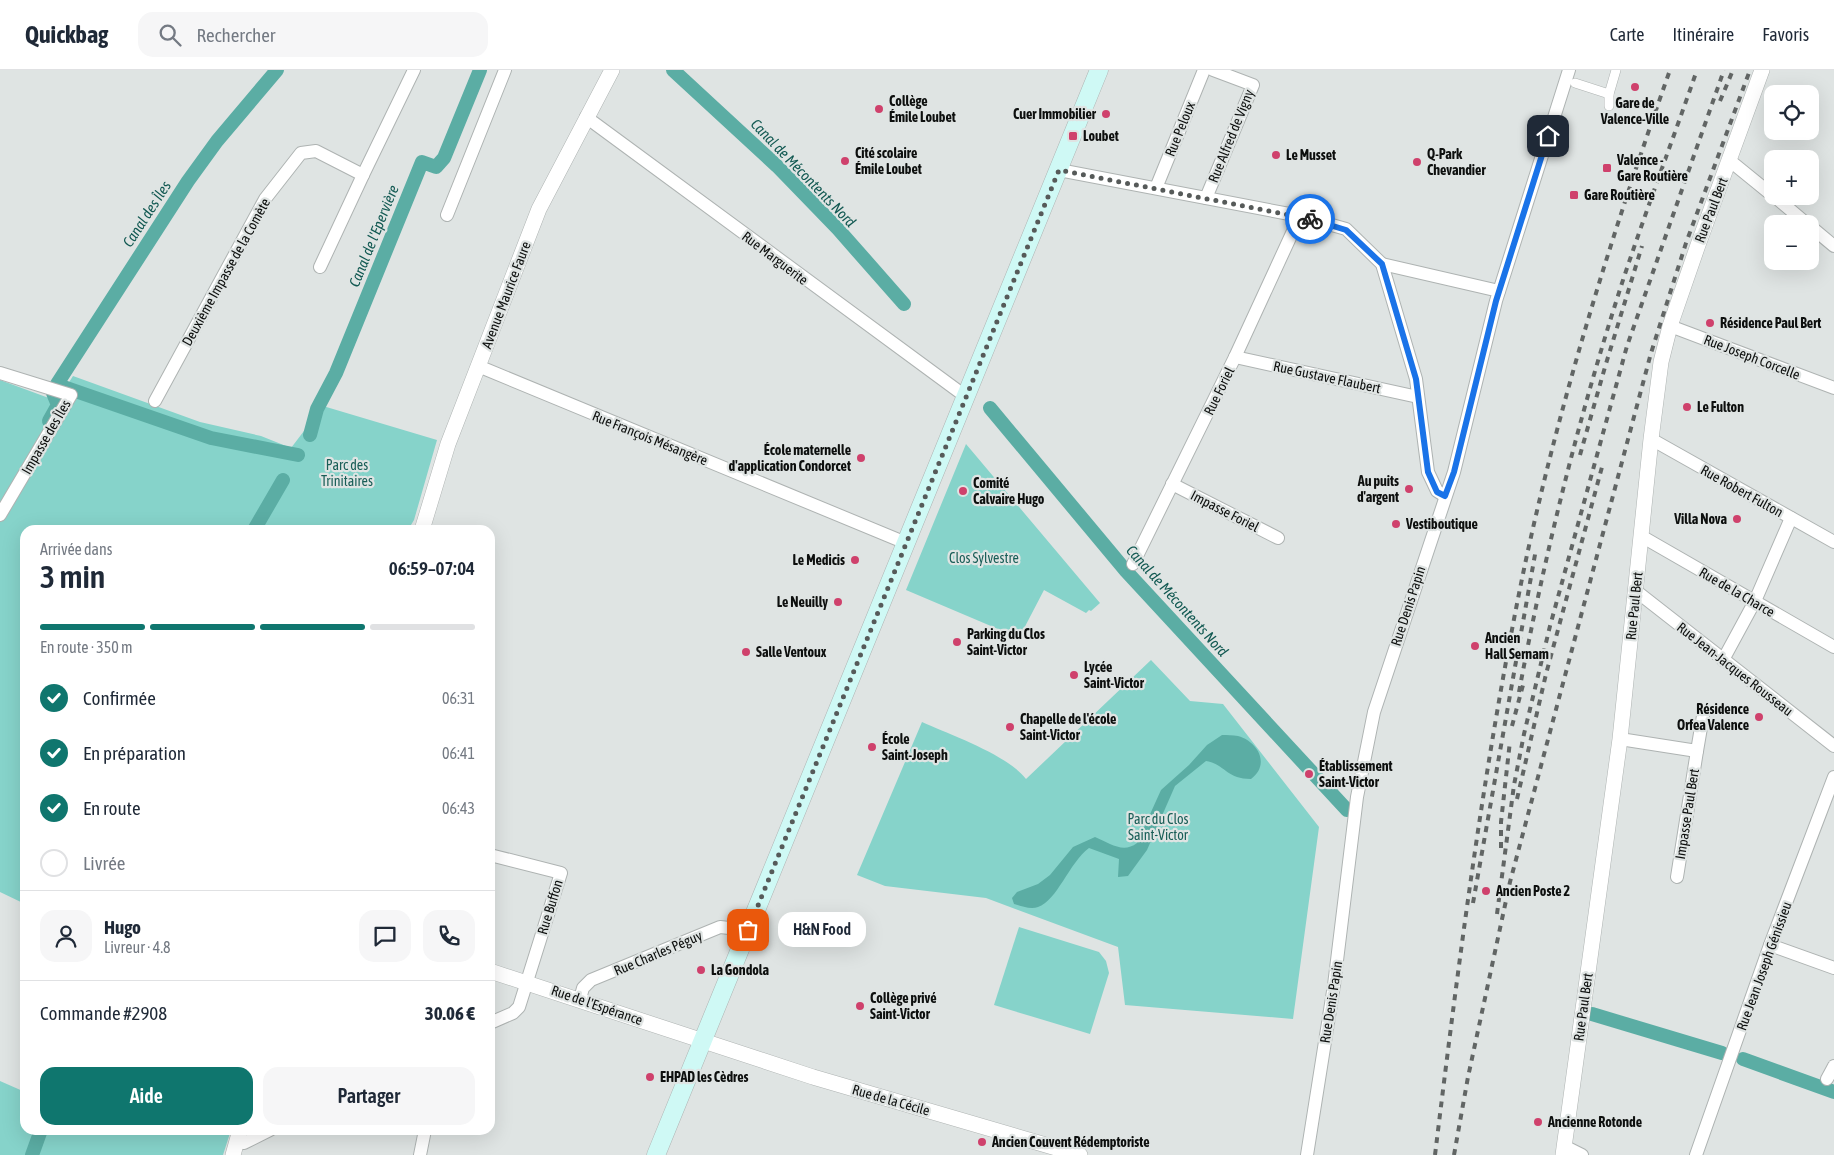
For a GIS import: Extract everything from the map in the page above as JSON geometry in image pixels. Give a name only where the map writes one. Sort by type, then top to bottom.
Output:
[{"type":"main road","points":[[656,1155],[1059,170],[1094,72]]},
{"type":"street","points":[[320,267],[414,70]]},
{"type":"street","points":[[447,215],[505,70]]},
{"type":"street","name":"Avenue Maurice Faure","points":[[424,525],[448,444],[539,209],[612,70]]},
{"type":"street","name":"Rue Peloux","points":[[1156,188],[1204,70]]},
{"type":"street","name":"Rue Alfred de Vigny","points":[[1206,198],[1253,85],[1213,70]]},
{"type":"street","name":"Rue Denis Papin","points":[[1307,1155],[1334,985],[1357,797],[1370,733],[1405,615],[1454,472],[1499,291],[1569,70]]},
{"type":"street","points":[[1609,106],[1609,94],[1616,70]]},
{"type":"street","name":"Rue Paul Bert","points":[[1564,1151],[1620,739],[1651,439],[1661,362],[1670,326],[1762,70]]},
{"type":"street","points":[[1575,83],[1609,94]]},
{"type":"street","name":"Rue Marguerite","points":[[586,117],[965,396]]},
{"type":"street","name":"Deuxième Impasse de la Comète","points":[[155,401],[265,199],[301,153],[316,151],[363,175]]},
{"type":"street","points":[[1729,160],[1764,189]]},
{"type":"street","points":[[1059,170],[1300,216],[1346,230],[1382,264],[1416,379],[1428,472],[1437,492],[1445,496]]},
{"type":"street","points":[[1784,205],[1797,215]]},
{"type":"street","name":"Rue Foriel","points":[[1133,564],[1235,357],[1300,216]]},
{"type":"street","points":[[1819,233],[1834,246]]},
{"type":"street","points":[[1382,264],[1499,291]]},
{"type":"street","name":"Rue Joseph Corcelle","points":[[1670,326],[1834,388]]},
{"type":"street","name":"Rue Gustave Flaubert","points":[[1235,357],[1418,397]]},
{"type":"street","name":"Rue François Mésangère","points":[[478,366],[906,543]]},
{"type":"street","name":"Impasse des Îles","points":[[0,373],[71,396],[0,515]]},
{"type":"street","name":"Rue Robert Fulton","points":[[1651,439],[1834,542]]},
{"type":"street","name":"Impasse Foriel","points":[[1172,484],[1278,538]]},
{"type":"street","points":[[1723,660],[1755,602],[1791,518]]},
{"type":"street","name":"Rue de la Charce","points":[[1641,536],[1834,647]]},
{"type":"street","name":"Rue Jean-Jacques Rousseau","points":[[1636,591],[1834,746]]},
{"type":"street","name":"Impasse Paul Bert","points":[[1677,877],[1704,710]]},
{"type":"street","name":"Impasse Paul Bert","points":[[1620,739],[1697,751]]},
{"type":"street","name":"Rue Jean Joseph Génissieu","points":[[1696,1155],[1770,945],[1834,777]]},
{"type":"street","name":"Rue Buffon","points":[[495,856],[561,873],[527,982]]},
{"type":"street","name":"Rue Charles Péguy","points":[[580,999],[583,988],[591,980],[720,927],[748,930]]},
{"type":"street","points":[[1770,945],[1834,968]]},
{"type":"street","name":"Rue de l'Espérance","points":[[495,972],[703,1040]]},
{"type":"street","points":[[495,1021],[514,1013],[519,1007],[527,982]]},
{"type":"street","name":"Rue de la Cécile","points":[[703,1040],[813,1077],[1054,1152],[1080,1155]]},
{"type":"street","points":[[1827,1079],[1834,1066]]},
{"type":"street","points":[[237,1142],[244,1143],[260,1135]]},
{"type":"street","points":[[420,1155],[424,1135]]},
{"type":"street","points":[[1564,1151],[1582,1155]]},
{"type":"green space","name":"Parc des Trinitaires","points":[[73,376],[200,422],[261,436],[291,448],[323,406],[437,440],[411,525],[20,525],[20,902],[0,892],[0,380],[57,401]]},
{"type":"green space","name":"Clos Sylvestre","points":[[966,444],[1100,603],[1091,611],[1089,610],[1086,613],[1044,590],[1019,638],[906,590]]},
{"type":"green space","name":"Parc du Clos Saint-Victor","points":[[1151,660],[1190,701],[1223,704],[1319,827],[1293,1019],[1125,1005],[1118,947],[986,898],[885,886],[857,875],[922,722],[993,754],[1018,770],[1026,779]]},
{"type":"green space","points":[[1019,927],[1099,952],[1106,961],[1109,973],[1090,1034],[994,1005]]},
{"type":"green space","points":[[0,1081],[20,1090],[20,1135],[229,1135],[223,1155],[0,1155]]},
{"type":"shaded area","points":[[1222,735],[1238,736],[1245,739],[1252,743],[1260,754],[1260,767],[1251,779],[1236,777],[1218,765],[1206,761],[1175,786],[1147,850],[1128,876],[1118,877],[1119,859],[1089,848],[1075,863],[1057,890],[1045,903],[1032,908],[1014,904],[1012,898],[1017,892],[1038,884],[1050,875],[1073,847],[1095,837],[1122,848],[1127,848],[1137,843],[1161,790],[1189,765],[1207,745]]},
{"type":"waterway","name":"Canal des Îles","points":[[57,384],[188,181],[217,141],[277,70]]},
{"type":"waterway","name":"Canal de l'Epervière","points":[[310,435],[317,409],[336,373],[422,162],[436,167],[444,158],[480,70]]},
{"type":"waterway","name":"Canal de Mécontents Nord","points":[[673,70],[777,166],[838,229],[904,304]]},
{"type":"waterway","points":[[58,385],[211,438],[298,455]]},
{"type":"waterway","name":"Canal des Îles","points":[[49,421],[58,405],[53,393]]},
{"type":"waterway","name":"Canal de Mécontents Nord","points":[[990,408],[1126,571],[1347,810]]},
{"type":"waterway","name":"Canal de l'Epervière","points":[[257,525],[283,480]]},
{"type":"waterway","name":"Canal de Mécontents Nord","points":[[1592,1014],[1722,1053]]},
{"type":"waterway","points":[[1743,1059],[1834,1092]]},
{"type":"waterway","name":"Canal de l'Epervière","points":[[32,1155],[39,1135]]},
{"type":"railway","points":[[1435,1155],[1463,935],[1485,788],[1524,569],[1554,442],[1589,317],[1628,193],[1670,70]]},
{"type":"railway","points":[[1519,692],[1540,587],[1578,431],[1624,277],[1697,70]]},
{"type":"railway","points":[[1497,914],[1514,785],[1524,734],[1550,626],[1627,346],[1724,70]]},
{"type":"railway","points":[[1720,101],[1733,70]]},
{"type":"railway","points":[[1454,1155],[1468,1077],[1510,882],[1651,353],[1686,243],[1750,70]]},
{"type":"railway","points":[[1580,455],[1642,246]]},
{"type":"railway","points":[[1517,799],[1546,674],[1602,467]]},
{"type":"railway","points":[[1473,903],[1536,549]]},
{"type":"railway","points":[[1512,726],[1523,685]]},
{"type":"railway","points":[[1501,848],[1501,822],[1510,741]]},
{"type":"way so far","points":[[748,930],[1059,170],[1310,219]]},
{"type":"place","name":"Gare de Valence-Ville","points":[[1635,87]]},
{"type":"place","name":"Collège Émile Loubet","points":[[879,109]]},
{"type":"place","name":"Cuer Immobilier","points":[[1106,114]]},
{"type":"place","name":"Loubet","points":[[1073,136]]},
{"type":"place","name":"Le Musset","points":[[1276,155]]},
{"type":"place","name":"Cité scolaire Émile Loubet","points":[[845,161]]},
{"type":"place","name":"Q-Park Chevandier","points":[[1417,162]]},
{"type":"place","name":"Valence - Gare Routière","points":[[1607,168]]},
{"type":"place","name":"Gare Routière","points":[[1574,195]]},
{"type":"place","name":"Résidence Paul Bert","points":[[1710,323]]},
{"type":"place","name":"Le Fulton","points":[[1687,407]]},
{"type":"place","name":"École maternelle d'application Condorcet","points":[[861,458]]},
{"type":"place","name":"Au puits d'argent","points":[[1409,489]]},
{"type":"place","name":"Comité Calvaire Hugo","points":[[963,491]]},
{"type":"place","name":"Villa Nova","points":[[1737,519]]},
{"type":"place","name":"Vestiboutique","points":[[1396,524]]},
{"type":"place","name":"Le Medicis","points":[[855,560]]},
{"type":"place","name":"Le Neuilly","points":[[838,602]]},
{"type":"place","name":"Parking du Clos Saint-Victor","points":[[957,642]]},
{"type":"place","name":"Ancien Hall Sernam","points":[[1475,646]]},
{"type":"place","name":"Salle Ventoux","points":[[746,652]]},
{"type":"place","name":"Lycée Saint-Victor","points":[[1074,675]]},
{"type":"place","name":"Résidence Orfea Valence","points":[[1759,717]]},
{"type":"place","name":"Chapelle de l'école Saint-Victor","points":[[1010,727]]},
{"type":"place","name":"École Saint-Joseph","points":[[872,747]]},
{"type":"place","name":"Établissement Saint-Victor","points":[[1309,774]]},
{"type":"place","name":"Ancien Poste 2","points":[[1486,891]]},
{"type":"place","name":"H&N Food","points":[[748,930]]},
{"type":"place","name":"La Gondola","points":[[701,970]]},
{"type":"place","name":"Collège privé Saint-Victor","points":[[860,1006]]},
{"type":"place","name":"EHPAD les Cèdres","points":[[650,1077]]},
{"type":"place","name":"Ancienne Rotonde","points":[[1538,1122]]},
{"type":"place","name":"Ancien Couvent Rédemptoriste","points":[[982,1142]]},
{"type":"route","points":[[1310,219],[1346,230],[1370,250],[1382,264],[1416,379],[1428,472],[1437,492],[1445,496],[1454,472],[1487,332],[1548,136]]}]
